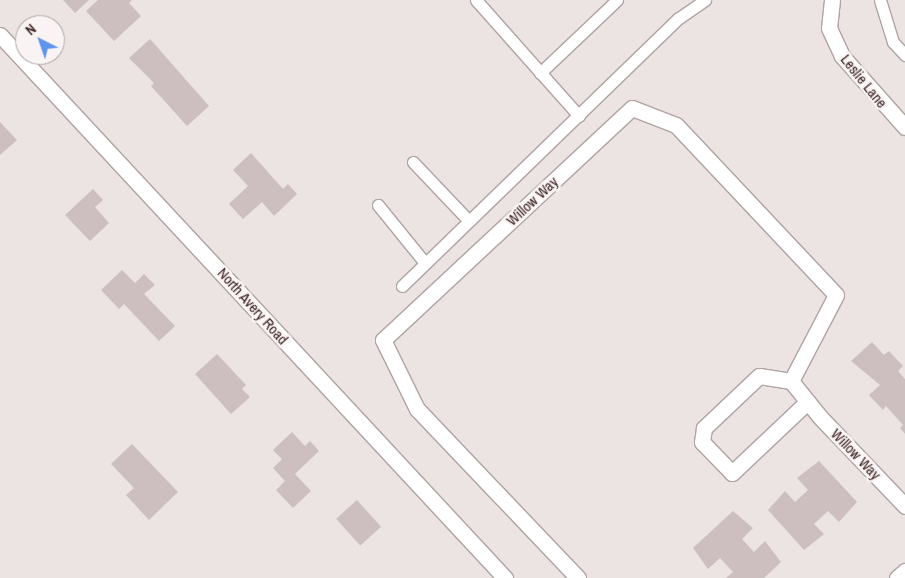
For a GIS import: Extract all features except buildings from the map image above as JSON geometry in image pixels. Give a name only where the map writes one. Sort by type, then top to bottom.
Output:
[{"type":"street","name":"Leslie Lane","points":[[832,0],[829,28],[842,56],[905,127]]},
{"type":"street","name":"North Avery Road","points":[[0,35],[505,578]]},
{"type":"street","name":"Willow Way","points":[[578,578],[417,409],[383,340],[632,108],[676,125],[836,295],[791,382],[807,402],[905,506]]},
{"type":"street","points":[[791,382],[759,376],[704,428],[702,442],[732,473],[807,402]]},
{"type":"street","points":[[897,578],[905,571]]},
{"type":"lane","points":[[476,0],[579,116]]},
{"type":"lane","points":[[540,72],[618,0]]},
{"type":"lane","points":[[402,286],[468,220],[680,18],[706,0]]},
{"type":"lane","points":[[880,0],[893,42],[905,55]]},
{"type":"lane","points":[[413,162],[468,220]]},
{"type":"lane","points":[[378,205],[425,262]]}]
